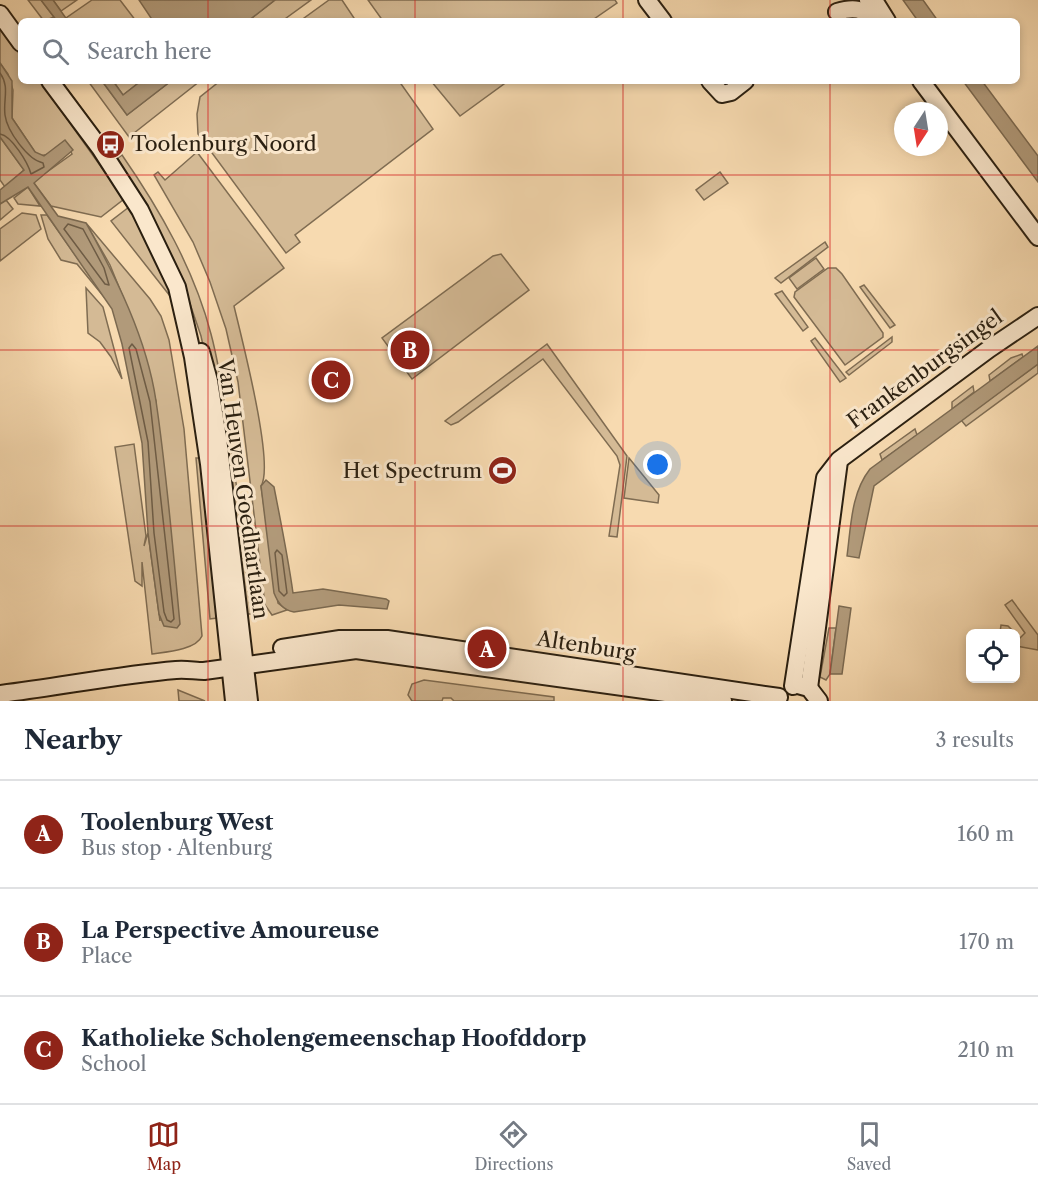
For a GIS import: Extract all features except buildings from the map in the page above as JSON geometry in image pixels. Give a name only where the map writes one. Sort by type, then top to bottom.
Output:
[{"type":"main road","points":[[647,0],[661,18]]},
{"type":"main road","points":[[832,17],[860,3],[877,5],[885,18]]},
{"type":"main road","points":[[860,3],[872,18]]},
{"type":"main road","points":[[0,14],[18,39]]},
{"type":"main road","name":"Van Heuven Goedhartlaan","points":[[52,84],[100,148],[140,210],[184,297],[209,381],[237,660],[234,701]]},
{"type":"main road","points":[[713,84],[722,94],[731,92],[741,84]]},
{"type":"main road","points":[[923,84],[1038,237]]},
{"type":"main road","name":"Frankenburgsingel","points":[[807,691],[825,478],[839,460],[989,349],[1038,316]]},
{"type":"main road","name":"Altenburg","points":[[237,660],[340,639],[387,639],[778,699]]},
{"type":"main road","name":"Altenburg","points":[[237,660],[356,650],[723,701]]},
{"type":"main road","points":[[0,694],[45,689],[65,683],[179,670],[198,662],[237,660]]},
{"type":"main road","name":"Van Heuven Goedhartlaan","points":[[237,660],[249,701]]},
{"type":"main road","points":[[0,685],[44,680],[65,683]]},
{"type":"main road","points":[[778,699],[807,691]]},
{"type":"shaded area","points":[[28,0],[41,0],[54,17],[42,18]]},
{"type":"shaded area","points":[[53,0],[77,0],[61,11]]},
{"type":"shaded area","points":[[92,0],[120,0],[134,18],[66,18]]},
{"type":"shaded area","points":[[275,0],[311,0],[286,18],[252,18]]},
{"type":"shaded area","points":[[329,0],[342,0],[354,18],[304,18]]},
{"type":"shaded area","points":[[368,0],[615,0],[617,3],[595,18],[381,18]]},
{"type":"shaded area","points":[[0,28],[18,52],[18,84],[42,84],[124,199],[101,217],[51,206],[33,182],[72,154],[65,141],[49,154],[40,156],[35,152],[12,118],[13,90],[8,74],[0,63]]},
{"type":"shaded area","points":[[57,84],[63,84],[88,117],[85,120],[99,138],[102,137],[118,158],[122,155],[150,197],[185,263],[204,310],[220,376],[253,605],[252,614],[246,614],[212,387],[201,336],[186,292]]},
{"type":"shaded area","points":[[90,84],[104,84],[127,115],[167,84],[196,84],[129,137]]},
{"type":"shaded area","points":[[115,84],[137,84],[123,95]]},
{"type":"shaded area","points":[[216,84],[401,84],[433,129],[295,235],[300,242],[286,253],[198,134],[197,114],[200,97]]},
{"type":"shaded area","points":[[433,84],[504,84],[460,116]]},
{"type":"shaded area","points":[[0,137],[24,170],[5,187],[0,180]]},
{"type":"shaded area","points":[[197,152],[284,268],[234,306],[264,453],[264,473],[261,486],[278,603],[287,610],[272,615],[265,605],[238,382],[226,329],[193,242],[154,175],[158,172],[165,180]]},
{"type":"shaded area","points":[[720,172],[728,183],[704,200],[696,190]]},
{"type":"shaded area","points":[[28,187],[40,206],[18,204],[14,198]]},
{"type":"shaded area","points":[[6,200],[13,209],[0,220],[0,204]]},
{"type":"shaded area","points":[[129,207],[160,258],[182,322],[170,296],[111,221]]},
{"type":"shaded area","points":[[22,213],[36,215],[41,229],[0,261],[0,229]]},
{"type":"shaded area","points":[[41,215],[47,215],[109,303],[77,264],[61,260],[48,239]]},
{"type":"shaded area","points":[[86,223],[150,299],[161,316],[169,340],[184,429],[202,636],[194,644],[172,651],[152,654],[142,562],[142,586],[135,581],[115,447],[134,444],[146,536],[144,546],[148,533],[160,621],[156,401],[132,319],[110,265]]},
{"type":"shaded area","points":[[825,242],[828,247],[781,283],[775,278]]},
{"type":"shaded area","points":[[501,254],[529,290],[412,379],[382,338],[493,256]]},
{"type":"shaded area","points":[[816,258],[824,269],[797,289],[789,278]]},
{"type":"shaded area","points":[[828,268],[836,268],[842,274],[883,333],[883,337],[845,365],[794,297],[795,292]]},
{"type":"shaded area","points":[[864,285],[895,325],[890,328],[860,287]]},
{"type":"shaded area","points":[[86,288],[103,307],[122,379],[100,342],[88,333]]},
{"type":"shaded area","points":[[782,291],[808,327],[803,331],[775,294]]},
{"type":"shaded area","points":[[892,337],[892,342],[849,375],[846,372]]},
{"type":"shaded area","points":[[815,338],[846,378],[840,382],[811,341]]},
{"type":"shaded area","points":[[547,344],[627,456],[617,537],[609,536],[620,465],[617,456],[543,359],[458,422],[451,425],[445,421]]},
{"type":"shaded area","points":[[1022,354],[1023,357],[990,381],[989,375],[1011,358]]},
{"type":"shaded area","points":[[1038,364],[1038,373],[966,426],[961,420]]},
{"type":"shaded area","points":[[973,386],[974,392],[952,409],[952,402]]},
{"type":"shaded area","points":[[915,429],[917,435],[882,460],[880,454]]},
{"type":"shaded area","points":[[196,458],[203,458],[217,618],[210,619]]},
{"type":"shaded area","points":[[629,458],[659,495],[658,503],[624,498]]},
{"type":"shaded area","points":[[1012,600],[1038,635],[1038,650],[1020,647],[1020,638],[1025,633],[1005,605]]},
{"type":"shaded area","points":[[1001,625],[1011,629],[1000,629]]},
{"type":"shaded area","points":[[829,628],[836,628],[830,674],[826,680],[820,677]]},
{"type":"shaded area","points":[[424,680],[554,697],[554,701],[454,701],[451,698],[443,698],[442,701],[412,701],[408,695],[412,684]]},
{"type":"shaded area","points":[[178,690],[205,701],[179,701]]},
{"type":"water","points":[[41,0],[53,0],[66,18],[55,18]]},
{"type":"water","points":[[139,0],[275,0],[252,18],[151,18]]},
{"type":"water","points":[[903,0],[923,0],[936,18],[916,18]]},
{"type":"water","points":[[0,63],[12,81],[12,118],[35,152],[44,156],[65,140],[73,150],[34,183],[58,216],[86,223],[119,287],[138,332],[152,378],[156,401],[170,512],[180,624],[177,628],[164,626],[159,614],[148,533],[142,443],[122,344],[112,309],[28,187],[0,204],[0,190],[24,170],[0,137]]},
{"type":"water","points":[[104,84],[115,84],[123,95],[137,84],[167,84],[127,115]]},
{"type":"water","points":[[965,84],[984,84],[1038,156],[1038,182]]},
{"type":"water","points":[[1038,346],[1038,364],[874,486],[859,558],[847,556],[855,499],[870,469]]},
{"type":"water","points":[[266,480],[274,487],[293,593],[323,589],[386,599],[389,601],[387,609],[339,605],[294,612],[281,606],[274,593],[261,486]]},
{"type":"water","points":[[839,606],[851,608],[842,674],[830,674]]},
{"type":"place","name":"Toolenburg Noord","points":[[110,144]]},
{"type":"place","name":"La Perspective Amoureuse","points":[[410,350]]},
{"type":"place","name":"Katholieke Scholengemeenschap Hoofddorp","points":[[331,380]]},
{"type":"place","name":"Het Spectrum","points":[[503,471]]},
{"type":"place","name":"Toolenburg West","points":[[487,649]]}]
